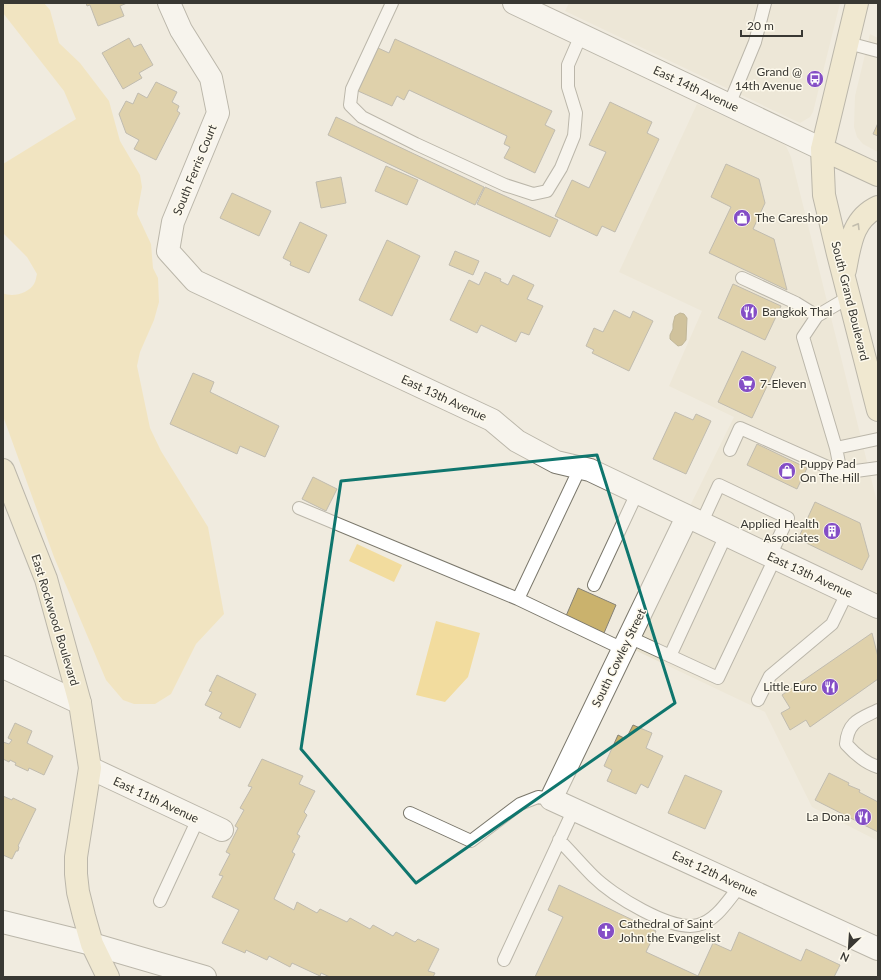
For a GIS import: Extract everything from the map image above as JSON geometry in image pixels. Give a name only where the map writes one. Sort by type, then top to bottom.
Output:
[{"type":"street","name":"South Ferris Court","points":[[168,251],[173,222],[218,113],[211,78],[181,30],[170,3]]},
{"type":"street","name":"East 14th Avenue","points":[[514,3],[878,175]]},
{"type":"street","name":"South Grand Boulevard","points":[[857,3],[822,149],[824,195],[878,410]]},
{"type":"street","points":[[846,287],[851,237],[860,221],[878,207]]},
{"type":"street","name":"East 13th Avenue","points":[[168,251],[195,281],[492,420],[517,441],[556,462],[590,470],[878,607]]},
{"type":"street","name":"East Rockwood Boulevard","points":[[3,470],[46,579],[80,703],[90,768],[76,857],[76,874],[78,892],[92,944]]},
{"type":"street","name":"South Cowley Street","points":[[551,799],[626,643],[694,520]]},
{"type":"street","points":[[3,667],[80,703]]},
{"type":"street","name":"East 11th Avenue","points":[[90,768],[222,830]]},
{"type":"street","name":"East 12th Avenue","points":[[551,799],[878,949]]},
{"type":"street","points":[[3,922],[92,944],[205,977]]},
{"type":"street","points":[[92,944],[108,977]]},
{"type":"lane","points":[[392,3],[352,89],[350,105],[362,117],[416,144],[505,185],[533,194],[547,192],[561,168],[574,136],[576,113],[568,87],[568,65],[581,35]]},
{"type":"lane","points":[[730,105],[755,42],[765,3]]},
{"type":"lane","points":[[848,43],[878,52]]},
{"type":"lane","points":[[742,278],[796,303],[817,316]]},
{"type":"lane","points":[[841,473],[836,448],[803,337],[817,316],[846,287]]},
{"type":"lane","points":[[730,450],[740,428],[841,473],[878,468]]},
{"type":"lane","points":[[836,448],[878,439]]},
{"type":"lane","points":[[518,599],[580,468]]},
{"type":"lane","points":[[300,508],[626,643],[670,656],[718,678],[788,518],[719,485],[694,520]]},
{"type":"lane","points":[[594,586],[637,493]]},
{"type":"lane","points":[[670,656],[726,536]]},
{"type":"lane","points":[[758,700],[770,676],[832,624],[847,593]]},
{"type":"lane","points":[[878,710],[853,723],[847,733],[846,744],[855,753],[872,765],[878,767]]},
{"type":"lane","points":[[410,813],[471,841],[520,804],[538,797],[551,799]]},
{"type":"lane","points":[[504,960],[574,809]]},
{"type":"lane","points":[[160,901],[198,819]]},
{"type":"lane","points":[[559,840],[593,876],[618,896],[665,920],[683,926],[698,925],[714,916],[740,886]]},
{"type":"highlighted area","points":[[597,455],[675,703],[416,883],[301,749],[341,481]]},
{"type":"shaded area","points":[[3,3],[44,3],[50,10],[59,43],[80,63],[109,101],[120,141],[140,175],[142,187],[137,214],[151,244],[153,268],[158,278],[159,302],[154,320],[140,352],[137,366],[150,428],[161,451],[208,527],[224,614],[196,644],[171,694],[155,704],[134,704],[123,700],[106,680],[54,557],[3,416],[3,293],[15,295],[28,290],[34,284],[37,274],[27,257],[3,233],[3,164],[76,119],[64,91],[3,13]]},
{"type":"shaded area","points":[[569,3],[840,3],[813,112],[810,117],[800,123],[565,11]]},
{"type":"shaded area","points":[[870,34],[878,38],[878,152],[863,144],[857,137],[854,127],[855,96]]},
{"type":"shaded area","points":[[697,104],[779,141],[786,146],[791,157],[878,506],[878,841],[812,807],[765,712],[620,643],[734,417],[669,386],[702,311],[619,272]]},
{"type":"shaded area","points":[[680,313],[684,314],[687,318],[686,340],[682,345],[678,346],[670,339],[670,335],[673,329],[675,316]]},
{"type":"shaded area","points":[[357,544],[402,565],[394,582],[349,561]]},
{"type":"shaded area","points":[[436,621],[480,633],[468,677],[445,702],[416,695]]},
{"type":"building","points":[[86,3],[127,3],[120,6],[124,16],[98,26],[90,5],[87,6]]},
{"type":"building","points":[[129,38],[134,47],[141,44],[153,65],[139,73],[142,78],[123,89],[102,53]]},
{"type":"building","points":[[395,39],[552,111],[545,125],[555,130],[535,173],[504,158],[510,147],[504,144],[507,136],[409,90],[404,100],[397,96],[392,106],[358,91],[378,48],[389,53]]},
{"type":"building","points":[[156,82],[177,92],[172,102],[179,106],[177,111],[180,113],[156,160],[134,149],[139,140],[126,133],[119,114],[126,101],[133,104],[138,93],[147,98]]},
{"type":"building","points":[[610,102],[652,122],[647,133],[659,139],[615,232],[602,226],[597,236],[555,216],[572,180],[589,188],[606,152],[589,145]]},
{"type":"building","points":[[336,117],[484,187],[475,205],[328,135]]},
{"type":"building","points":[[878,123],[878,136],[873,134]]},
{"type":"building","name":"The Careshop","points":[[726,164],[759,179],[765,203],[753,229],[774,239],[787,290],[709,253],[731,207],[711,197]]},
{"type":"building","points":[[386,166],[418,180],[407,205],[375,191]]},
{"type":"building","points":[[341,177],[346,203],[321,208],[316,182]]},
{"type":"building","points":[[485,187],[558,220],[550,237],[477,204]]},
{"type":"building","points":[[232,193],[271,211],[259,236],[220,218]]},
{"type":"building","points":[[300,222],[327,235],[309,273],[290,265],[291,262],[283,258]]},
{"type":"building","points":[[387,240],[420,256],[392,316],[359,300]]},
{"type":"building","points":[[455,251],[479,261],[473,275],[449,265]]},
{"type":"building","points":[[485,272],[501,279],[500,281],[508,285],[513,275],[534,285],[527,299],[543,306],[529,335],[521,332],[516,342],[481,325],[477,333],[450,320],[469,280],[479,285]]},
{"type":"building","name":"Bangkok Thai","points":[[733,284],[781,306],[765,340],[718,318]]},
{"type":"building","points":[[614,310],[630,318],[633,311],[653,321],[629,371],[592,353],[594,350],[586,346],[594,328],[603,332]]},
{"type":"building","name":"7-Eleven","points":[[742,351],[776,367],[752,418],[718,402]]},
{"type":"building","points":[[193,373],[214,382],[210,392],[279,426],[265,457],[240,446],[237,454],[170,424]]},
{"type":"building","points":[[675,412],[693,420],[696,414],[711,421],[686,474],[653,459]]},
{"type":"building","points":[[757,444],[807,468],[797,489],[747,465]]},
{"type":"building","points":[[313,477],[337,489],[326,511],[302,499]]},
{"type":"building","name":"Applied Health Associates","points":[[815,502],[860,523],[869,556],[862,570],[798,539]]},
{"type":"building","points":[[578,588],[616,605],[604,633],[566,616]]},
{"type":"building","name":"Little Euro","points":[[872,633],[878,657],[878,679],[810,727],[806,720],[790,730],[781,713],[790,708],[782,695]]},
{"type":"building","points":[[217,675],[256,694],[240,728],[219,718],[222,713],[205,705],[212,692],[209,691]]},
{"type":"building","points":[[15,723],[32,731],[27,743],[53,756],[44,775],[29,768],[28,771],[15,765],[16,763],[10,760],[9,762],[3,759],[3,742],[9,744],[12,740],[8,738]]},
{"type":"building","points":[[633,725],[652,733],[646,748],[663,756],[648,788],[641,784],[636,794],[607,781],[612,770],[604,766],[618,735],[626,739]]},
{"type":"building","points":[[262,759],[303,776],[299,784],[315,791],[304,812],[307,815],[297,834],[300,836],[292,852],[295,854],[274,899],[294,910],[297,902],[317,913],[320,909],[347,922],[350,918],[370,929],[373,925],[393,936],[396,932],[415,942],[418,939],[439,949],[428,971],[435,973],[433,977],[330,977],[321,973],[320,976],[292,963],[290,967],[269,956],[267,960],[246,950],[245,953],[222,943],[239,910],[212,897],[223,876],[219,875],[230,854],[226,852],[238,828],[235,826],[244,810],[240,808],[252,787],[248,786]]},
{"type":"building","name":"La Dona","points":[[829,773],[849,783],[848,785],[860,790],[859,792],[878,802],[878,832],[815,800]]},
{"type":"building","points":[[685,775],[722,791],[705,829],[668,813]]},
{"type":"building","points":[[3,796],[12,800],[13,798],[36,809],[18,846],[18,851],[16,851],[12,859],[3,855]]},
{"type":"building","name":"Cathedral of Saint John the Evangelist","points":[[559,885],[656,931],[646,952],[698,976],[713,943],[731,951],[739,932],[801,961],[806,949],[840,965],[834,977],[535,977],[563,917],[548,910]]},
{"type":"place","name":"Grand @ 14th Avenue","points":[[815,79]]},
{"type":"place","name":"The Careshop","points":[[742,218]]},
{"type":"place","name":"Bangkok Thai","points":[[749,312]]},
{"type":"place","name":"7-Eleven","points":[[747,384]]},
{"type":"place","name":"Puppy Pad On The Hill","points":[[787,471]]},
{"type":"place","name":"Applied Health Associates","points":[[832,531]]},
{"type":"place","name":"Little Euro","points":[[830,687]]},
{"type":"place","name":"La Dona","points":[[863,817]]},
{"type":"place","name":"Cathedral of Saint John the Evangelist","points":[[606,931]]}]
